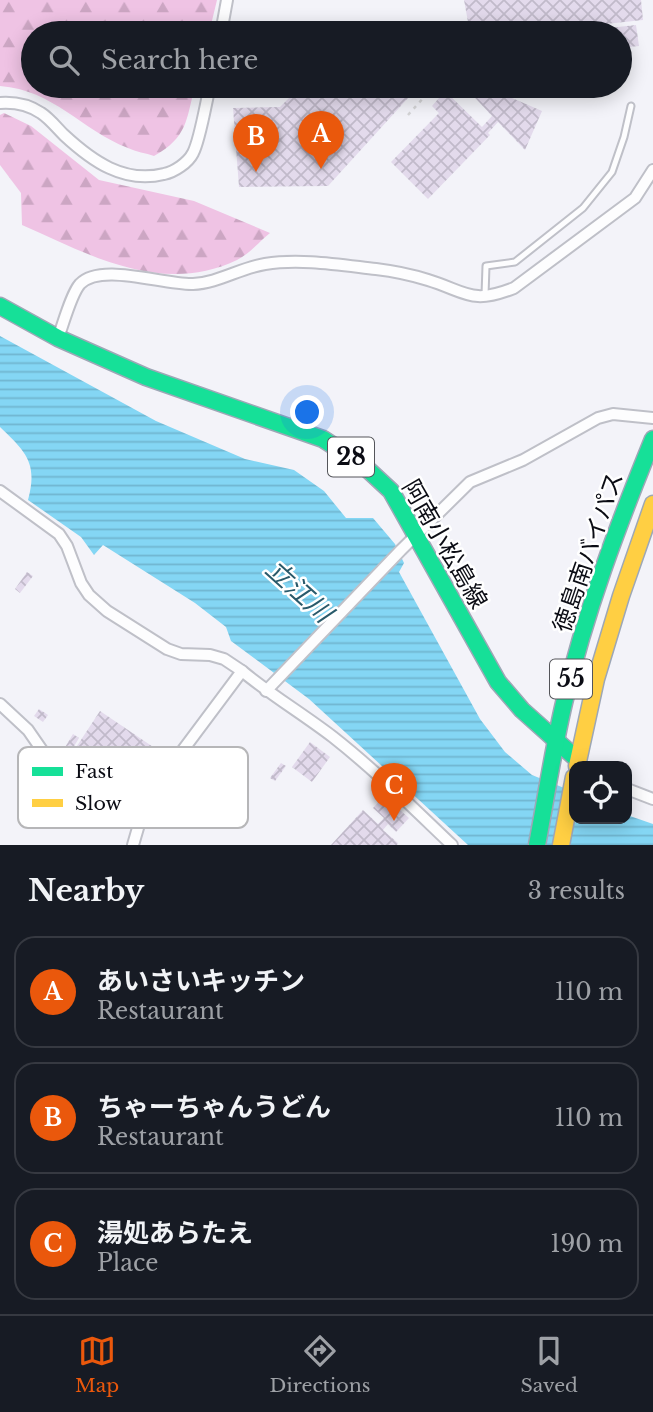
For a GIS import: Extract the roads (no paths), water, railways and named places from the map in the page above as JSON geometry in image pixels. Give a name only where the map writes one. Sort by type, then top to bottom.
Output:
[{"type":"main road","name":"阿南小松島線","points":[[0,306],[58,338],[146,377],[323,439],[363,464],[391,491],[498,682],[522,710],[578,761]]},
{"type":"main road","name":"徳島南バイパス","points":[[537,845],[573,667],[638,474],[653,439]]},
{"type":"main road","name":"徳島南バイパス","points":[[582,761],[596,679],[653,504]]},
{"type":"main road","points":[[561,845],[569,802]]},
{"type":"street","points":[[223,21],[227,0]]},
{"type":"street","points":[[0,103],[14,102],[41,113],[99,163],[119,174],[139,177],[174,172],[193,154],[207,98]]},
{"type":"street","points":[[58,338],[78,286],[100,274],[192,284],[207,283],[265,264],[307,263],[379,270],[429,280],[462,294],[485,298],[514,288],[589,234],[635,198],[653,170]]},
{"type":"street","points":[[270,688],[401,550],[470,482],[523,460],[598,418],[613,414],[653,418]]},
{"type":"street","points":[[0,491],[59,534],[67,546],[81,583],[89,595],[107,611],[167,649],[181,654],[210,654],[224,659],[270,688],[391,786],[452,845]]},
{"type":"street","points":[[185,747],[242,671]]},
{"type":"street","points":[[0,704],[27,730],[39,747]]},
{"type":"street","points":[[632,791],[653,799]]},
{"type":"street","points":[[133,845],[139,828]]},
{"type":"lane","points":[[485,298],[486,266],[515,261],[583,208],[612,172],[631,106]]},
{"type":"water","name":"立江川","points":[[0,336],[156,421],[245,459],[294,470],[324,491],[346,518],[373,518],[395,544],[404,563],[399,572],[480,719],[505,752],[532,775],[569,790],[569,824],[632,824],[632,817],[653,824],[653,845],[468,845],[309,699],[231,641],[226,627],[195,603],[103,545],[94,555],[81,537],[28,500],[32,476],[28,459],[0,427]]},
{"type":"place","name":"あいさいキッチン","points":[[321,169]]},
{"type":"place","name":"ちゃーちゃんうどん","points":[[256,172]]},
{"type":"place","name":"湯処あらたえ","points":[[394,821]]}]
